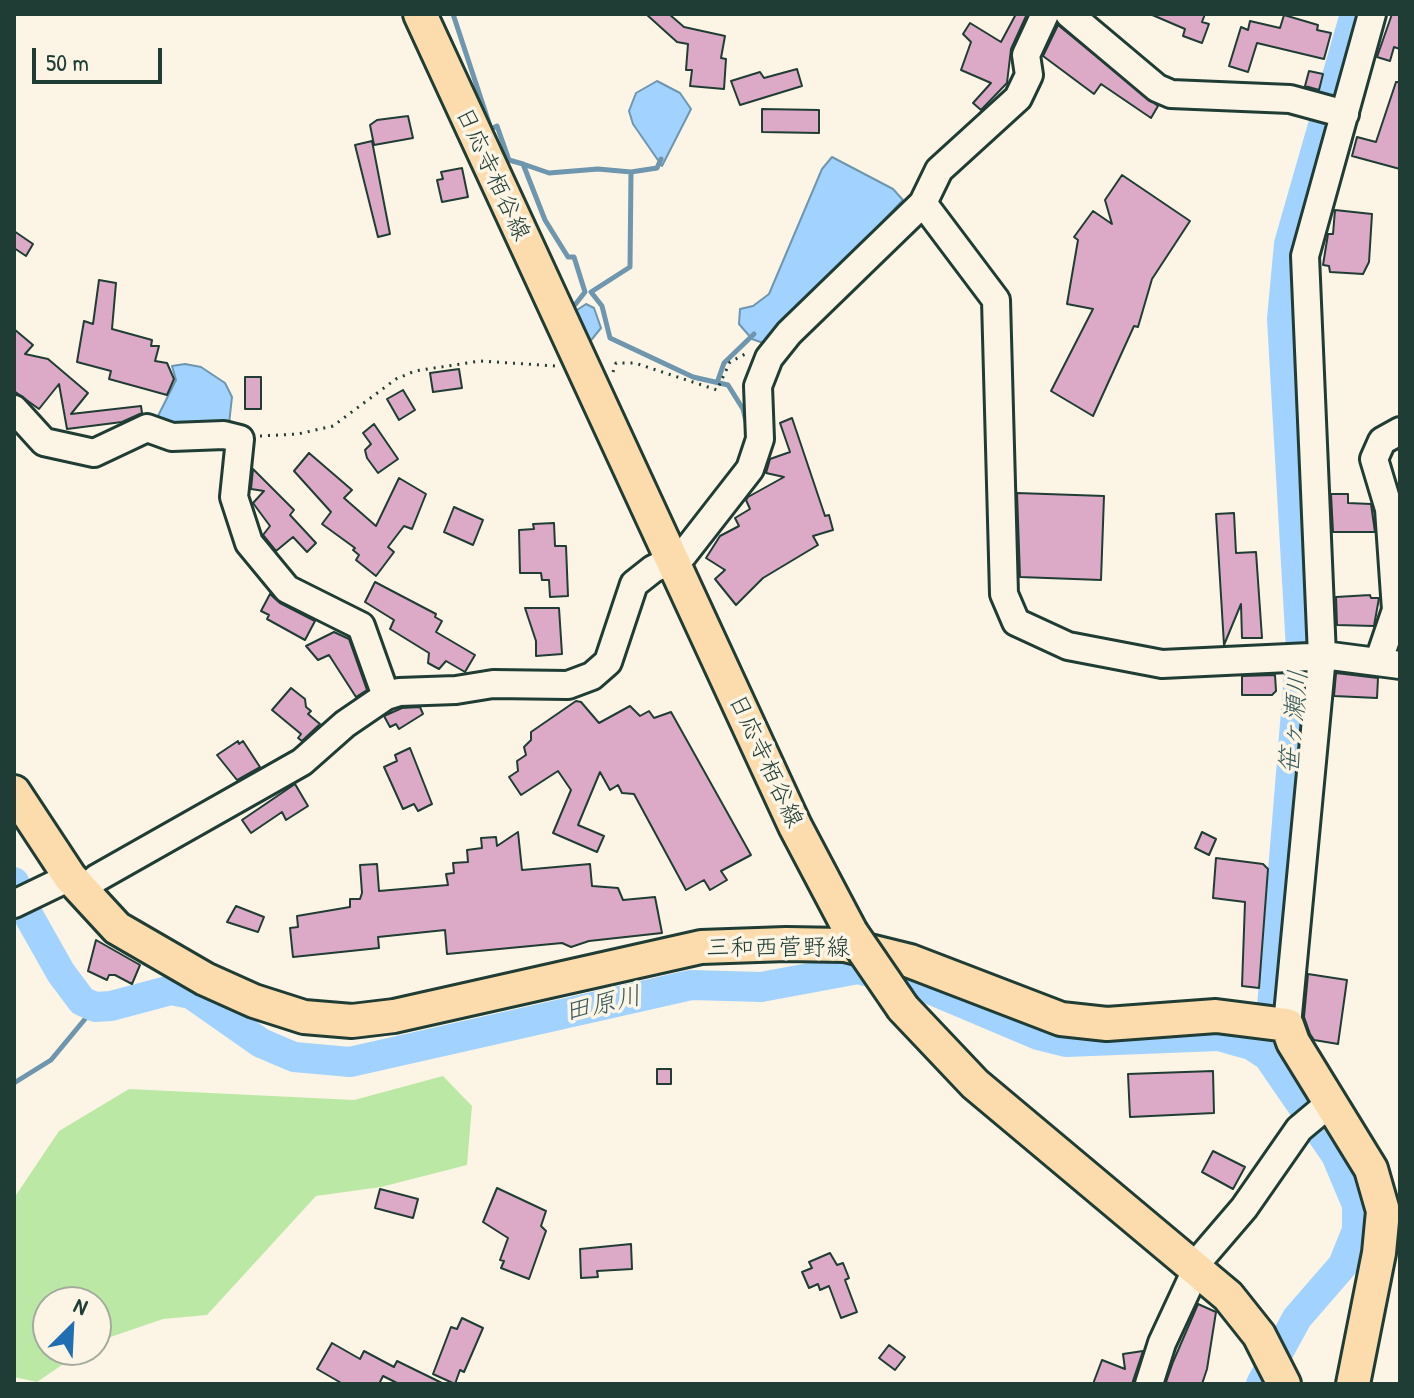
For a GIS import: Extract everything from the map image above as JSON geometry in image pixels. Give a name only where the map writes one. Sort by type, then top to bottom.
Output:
[{"type":"main road","name":"日応寺栢谷線","points":[[420,14],[795,826],[851,932],[903,1008],[975,1084],[1228,1296],[1259,1335],[1284,1382]]},
{"type":"main road","name":"三和西菅野線","points":[[14,792],[75,884],[117,928],[156,953],[254,1001],[304,1017],[352,1021],[394,1016],[701,947],[786,944],[845,945],[910,961],[1061,1019],[1107,1024],[1216,1016],[1275,1024]]},
{"type":"main road","points":[[1275,1024],[1293,1042],[1326,1106],[1371,1169],[1383,1211],[1379,1253],[1353,1384]]},
{"type":"street","points":[[22,901],[97,878],[302,762],[345,724],[386,696],[399,692],[456,690],[493,684],[553,686],[582,681],[608,662],[634,584],[693,544],[750,469],[760,439],[758,386],[769,358],[789,333],[923,203],[939,170],[1018,98],[1029,75],[1026,55],[1045,14]]},
{"type":"street","points":[[1069,14],[1157,88],[1171,94],[1290,99],[1334,111]]},
{"type":"street","points":[[1275,1024],[1318,657],[1305,256],[1334,111],[1372,14]]},
{"type":"street","points":[[923,203],[996,300],[1004,594],[1016,622],[1068,646],[1162,664],[1318,657],[1390,662],[1396,610],[1389,509],[1374,459],[1382,441],[1400,431]]},
{"type":"street","points":[[14,409],[44,442],[94,453],[147,428],[172,437],[224,435],[240,439],[234,497],[249,543],[287,589],[361,626],[386,696]]},
{"type":"street","points":[[1149,1384],[1162,1343],[1195,1268],[1244,1208],[1299,1129],[1326,1106]]},
{"type":"path","points":[[600,405],[616,363],[635,363],[717,390],[730,362],[740,354],[748,351],[769,358]]},
{"type":"path","points":[[240,439],[298,434],[333,426],[396,379],[449,363],[541,362],[584,371]]},
{"type":"green space","points":[[443,1076],[472,1106],[467,1165],[381,1187],[316,1196],[207,1315],[163,1319],[112,1337],[112,1286],[32,1286],[32,1366],[60,1366],[37,1382],[14,1377],[14,1198],[59,1131],[129,1089],[354,1100]]},
{"type":"water","points":[[657,81],[680,93],[691,109],[662,166],[633,124],[629,111],[636,93]]},
{"type":"water","points":[[832,157],[893,189],[903,200],[766,344],[752,339],[739,324],[740,309],[753,306],[769,294],[822,169]]},
{"type":"water","points":[[586,304],[594,308],[601,328],[588,344],[574,312]]},
{"type":"water","points":[[185,364],[201,367],[225,383],[232,397],[229,424],[182,429],[156,420],[176,380],[172,366]]},
{"type":"building","points":[[646,14],[669,14],[684,27],[725,36],[721,58],[726,59],[724,89],[690,86],[692,70],[686,70],[688,44],[677,42]]},
{"type":"building","points":[[1016,14],[1027,14],[1011,49],[1007,83],[981,110],[973,103],[991,83],[961,70],[971,42],[963,34],[970,23],[1001,42]]},
{"type":"building","points":[[1150,14],[1205,14],[1202,22],[1209,24],[1202,43],[1183,36],[1185,29]]},
{"type":"building","points":[[1392,14],[1400,14],[1400,49],[1394,47],[1390,61],[1377,57]]},
{"type":"building","points":[[1284,15],[1318,25],[1317,30],[1331,33],[1324,59],[1257,43],[1248,72],[1229,66],[1241,27],[1248,30],[1250,21],[1280,28]]},
{"type":"building","points":[[1058,25],[1158,106],[1151,118],[1101,84],[1094,94],[1043,56]]},
{"type":"building","points":[[797,69],[802,86],[740,105],[731,81],[760,72],[764,78]]},
{"type":"building","points":[[1309,71],[1323,74],[1319,90],[1305,86]]},
{"type":"building","points":[[1396,82],[1400,82],[1400,169],[1352,156],[1357,137],[1376,142]]},
{"type":"building","points":[[762,109],[819,110],[819,133],[762,132]]},
{"type":"building","points":[[408,116],[413,138],[374,145],[370,125],[377,120]]},
{"type":"building","points":[[372,141],[390,234],[378,237],[355,145]]},
{"type":"building","points":[[462,168],[468,197],[442,202],[437,180],[443,179],[441,172]]},
{"type":"building","points":[[1122,175],[1190,221],[1152,279],[1138,327],[1134,326],[1093,416],[1051,391],[1093,309],[1067,304],[1078,240],[1074,237],[1093,211],[1112,224],[1105,200]]},
{"type":"building","points":[[1335,210],[1372,214],[1369,262],[1363,274],[1330,272],[1329,266],[1323,265],[1328,234],[1333,234]]},
{"type":"building","points":[[14,231],[33,244],[26,256],[14,248]]},
{"type":"building","points":[[99,280],[116,283],[112,329],[152,340],[151,346],[159,346],[155,361],[167,363],[174,379],[167,395],[109,379],[111,371],[77,362],[84,321],[93,324]]},
{"type":"building","points":[[14,329],[33,345],[25,354],[48,359],[88,393],[71,414],[141,406],[142,413],[122,422],[67,429],[59,384],[39,409],[14,391]]},
{"type":"building","points":[[459,369],[462,388],[433,392],[430,373]]},
{"type":"building","points":[[245,377],[261,377],[261,409],[245,409]]},
{"type":"building","points":[[403,390],[415,410],[399,420],[387,399]]},
{"type":"building","points":[[792,418],[825,516],[829,515],[833,530],[813,536],[818,545],[763,578],[736,605],[715,579],[725,570],[706,558],[720,536],[739,526],[735,518],[750,509],[746,500],[748,497],[784,477],[766,473],[770,459],[790,452],[780,423]]},
{"type":"building","points":[[374,424],[398,459],[378,473],[367,458],[365,450],[371,444],[363,433]]},
{"type":"building","points":[[309,453],[352,490],[344,498],[376,526],[399,478],[426,494],[412,529],[404,526],[388,547],[394,552],[376,576],[356,560],[359,555],[353,550],[355,548],[322,524],[331,512],[294,471]]},
{"type":"building","points":[[253,469],[294,510],[290,515],[316,543],[307,552],[293,537],[276,551],[263,535],[270,526],[253,503],[264,491],[251,489]]},
{"type":"building","points":[[1017,493],[1104,496],[1101,580],[1020,577]]},
{"type":"building","points":[[1331,494],[1348,494],[1348,503],[1371,504],[1375,532],[1333,532]]},
{"type":"building","points":[[454,507],[483,520],[473,545],[444,532]]},
{"type":"building","points":[[1234,513],[1236,553],[1256,552],[1262,638],[1242,638],[1241,604],[1224,645],[1216,514]]},
{"type":"building","points":[[554,523],[555,546],[566,546],[568,596],[550,597],[549,580],[542,580],[541,573],[520,573],[519,530],[534,529],[533,524]]},
{"type":"building","points":[[375,582],[436,614],[435,617],[442,621],[436,632],[475,655],[465,672],[446,661],[439,669],[428,663],[429,653],[390,629],[394,620],[365,602]]},
{"type":"building","points":[[270,594],[280,603],[315,621],[305,640],[267,619],[269,615],[261,611]]},
{"type":"building","points":[[1370,595],[1371,598],[1379,598],[1374,626],[1337,625],[1336,597]]},
{"type":"building","points":[[525,608],[559,608],[562,654],[536,656],[536,641]]},
{"type":"building","points":[[334,632],[349,639],[367,690],[356,697],[329,655],[318,660],[306,646]]},
{"type":"building","points":[[1336,673],[1378,678],[1377,698],[1334,696]]},
{"type":"building","points":[[1275,675],[1276,691],[1272,695],[1242,695],[1242,676]]},
{"type":"building","points":[[291,688],[305,699],[306,707],[311,711],[308,714],[320,724],[302,741],[298,738],[301,734],[272,710]]},
{"type":"building","points":[[576,701],[581,702],[599,723],[630,706],[640,716],[649,711],[654,718],[671,712],[751,855],[721,871],[727,880],[710,890],[704,880],[686,890],[634,794],[622,793],[618,785],[610,790],[600,772],[578,825],[604,836],[597,852],[553,833],[571,790],[558,771],[521,795],[509,777],[518,771],[517,761],[526,755],[524,747],[531,740],[531,732]]},
{"type":"building","points":[[420,707],[423,714],[399,729],[396,724],[390,727],[384,716],[402,708]]},
{"type":"building","points":[[238,741],[239,744],[243,741],[260,767],[237,780],[217,755]]},
{"type":"building","points":[[410,748],[432,804],[418,811],[414,804],[403,809],[384,767],[397,761],[395,755]]},
{"type":"building","points":[[295,784],[308,806],[286,820],[282,812],[251,833],[242,820]]},
{"type":"building","points":[[518,832],[522,870],[590,864],[592,886],[618,888],[623,900],[655,897],[662,933],[589,941],[571,947],[562,943],[447,954],[445,930],[378,937],[379,948],[293,957],[290,928],[298,927],[297,916],[350,907],[350,899],[360,899],[360,865],[377,864],[379,891],[448,885],[446,874],[454,873],[453,863],[468,862],[467,850],[482,848],[481,838],[496,837],[497,846]]},
{"type":"building","points":[[1202,832],[1216,839],[1209,855],[1195,848]]},
{"type":"building","points":[[1216,858],[1263,864],[1268,869],[1259,988],[1242,986],[1245,902],[1213,898]]},
{"type":"building","points":[[236,906],[264,917],[258,932],[227,922]]},
{"type":"building","points":[[96,940],[140,965],[132,984],[115,975],[109,975],[107,980],[88,971]]},
{"type":"building","points":[[1308,974],[1347,980],[1338,1044],[1314,1040],[1310,1034],[1304,1017]]},
{"type":"building","points":[[657,1069],[671,1069],[671,1084],[657,1084]]},
{"type":"building","points":[[1213,1071],[1214,1113],[1130,1117],[1128,1074]]},
{"type":"building","points":[[1213,1151],[1245,1167],[1233,1189],[1202,1172]]},
{"type":"building","points":[[497,1188],[546,1211],[541,1226],[546,1231],[529,1279],[501,1268],[504,1261],[500,1260],[508,1238],[483,1222]]},
{"type":"building","points":[[380,1189],[418,1199],[413,1218],[375,1208]]},
{"type":"building","points":[[631,1244],[632,1269],[597,1271],[598,1277],[581,1278],[580,1249]]},
{"type":"building","points":[[830,1253],[837,1265],[843,1263],[849,1278],[845,1280],[857,1312],[841,1318],[829,1286],[820,1290],[818,1284],[809,1288],[802,1272],[812,1268],[809,1262]]},
{"type":"building","points":[[1198,1304],[1216,1312],[1202,1384],[1171,1384],[1166,1382]]},
{"type":"building","points":[[462,1318],[483,1328],[464,1372],[460,1370],[455,1384],[433,1374],[451,1327],[457,1329]]},
{"type":"building","points":[[332,1343],[360,1359],[364,1351],[394,1367],[397,1361],[444,1384],[399,1384],[383,1376],[379,1384],[343,1384],[317,1369]]},
{"type":"building","points":[[889,1345],[905,1357],[895,1370],[879,1358]]},
{"type":"building","points":[[1143,1351],[1132,1384],[1093,1384],[1102,1360],[1125,1369],[1123,1354]]},
{"type":"waterway","points":[[453,14],[491,129],[497,126],[509,160],[523,164],[545,220],[568,257],[574,257],[585,292],[574,306]]},
{"type":"waterway","name":"笹ヶ瀬川","points":[[1261,1384],[1297,1318],[1343,1265],[1357,1230],[1357,1205],[1336,1155],[1268,1056],[1301,650],[1282,319],[1289,244],[1355,14]]},
{"type":"waterway","points":[[523,164],[549,173],[598,169],[631,172],[657,168],[661,159]]},
{"type":"waterway","points":[[631,172],[630,267],[591,292],[602,306],[610,338],[693,377],[728,385],[743,409],[748,430]]},
{"type":"waterway","points":[[718,380],[724,363],[754,334]]},
{"type":"waterway","name":"田原川","points":[[14,882],[26,911],[61,973],[82,1001],[95,1007],[111,1006],[171,990],[191,994],[261,1043],[294,1057],[350,1062],[691,985],[761,987],[858,969],[922,986],[1038,1035],[1066,1042],[1219,1036],[1251,1045],[1268,1056]]},
{"type":"waterway","points":[[14,1083],[51,1060],[95,1007]]}]
